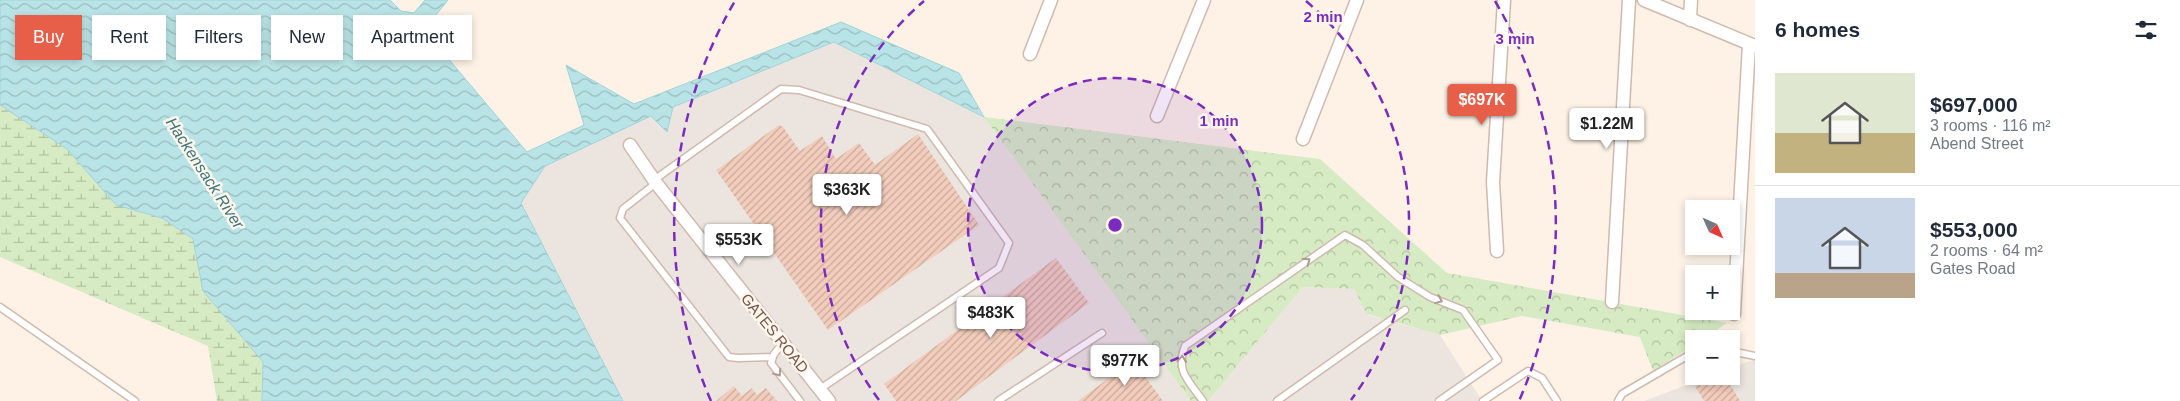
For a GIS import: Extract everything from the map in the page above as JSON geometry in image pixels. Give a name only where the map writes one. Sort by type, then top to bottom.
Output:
[{"type":"street","points":[[1030,54],[1051,0]]},
{"type":"street","points":[[1157,116],[1204,0]]},
{"type":"street","points":[[1303,139],[1357,0]]},
{"type":"street","points":[[1497,251],[1493,182],[1504,0]]},
{"type":"street","points":[[1612,302],[1629,0]]},
{"type":"street","points":[[1644,0],[1752,45],[1737,265]]},
{"type":"street","points":[[1690,20],[1691,0]]},
{"type":"street","name":"GATES ROAD","points":[[630,145],[655,182],[830,401]]},
{"type":"lane","points":[[773,356],[738,358],[728,356],[620,218],[624,208],[655,182],[781,89],[799,90],[927,129],[1009,243],[1000,268],[820,389]]},
{"type":"lane","points":[[1203,401],[1181,370],[1180,358],[1185,346],[1345,235],[1364,245],[1398,277],[1430,296],[1464,310],[1498,360],[1439,401]]},
{"type":"lane","points":[[0,307],[135,401]]},
{"type":"lane","points":[[1277,401],[1405,310]]},
{"type":"lane","points":[[998,401],[1102,332]]},
{"type":"lane","points":[[783,343],[773,356],[771,364],[800,401]]},
{"type":"lane","points":[[1740,353],[1755,356]]},
{"type":"lane","points":[[1618,401],[1622,394],[1685,357]]},
{"type":"lane","points":[[1484,401],[1528,371],[1542,378],[1557,401]]},
{"type":"shaded area","points":[[834,42],[984,117],[1191,401],[623,401],[521,203],[545,166],[651,116]]},
{"type":"shaded area","points":[[1303,287],[1354,289],[1368,315],[1440,335],[1482,401],[1208,401]]},
{"type":"shaded area","points":[[1755,359],[1755,401],[1644,401],[1686,385],[1740,385],[1740,365]]},
{"type":"green space","points":[[0,105],[67,149],[116,205],[162,218],[194,240],[203,291],[263,362],[262,401],[217,401],[208,346],[0,257]]},
{"type":"green space","points":[[984,117],[1320,159],[1447,273],[1685,316],[1685,320],[1710,320],[1727,323],[1716,330],[1685,330],[1685,351],[1653,371],[1640,337],[1522,316],[1440,335],[1367,314],[1354,289],[1303,287],[1208,401],[1191,401]]},
{"type":"water","name":"Hackensack River","points":[[0,0],[390,0],[401,11],[414,13],[425,0],[448,0],[436,15],[353,15],[353,60],[449,60],[527,152],[584,125],[566,65],[634,104],[841,22],[959,73],[984,117],[834,42],[673,107],[667,132],[651,116],[545,166],[521,203],[623,401],[262,401],[263,362],[203,291],[193,239],[162,218],[116,205],[67,149],[0,105]]},
{"type":"building","points":[[779,125],[783,127],[800,151],[822,136],[836,159],[859,143],[875,165],[918,134],[979,225],[828,330],[716,170]]},
{"type":"building","points":[[1056,258],[1089,303],[956,401],[896,401],[884,384]]},
{"type":"building","points":[[1133,360],[1163,401],[1078,401]]},
{"type":"building","points":[[1730,385],[1740,401],[1704,401],[1695,386]]},
{"type":"building","points":[[734,386],[742,396],[752,388],[757,395],[766,388],[777,401],[716,401]]}]
